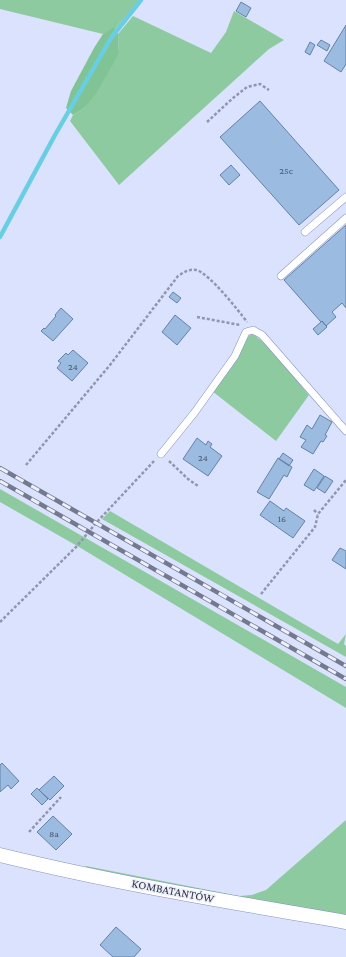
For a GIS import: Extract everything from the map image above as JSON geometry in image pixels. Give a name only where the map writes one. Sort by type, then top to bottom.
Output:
[{"type":"street","name":"KOMBATANTÓW","points":[[0,855],[57,869],[213,899],[346,922]]},
{"type":"lane","points":[[305,232],[346,197]]},
{"type":"lane","points":[[280,276],[346,218]]},
{"type":"lane","points":[[164,456],[235,356],[246,332],[253,330],[262,335],[346,431]]},
{"type":"path","points":[[207,122],[247,87],[260,84],[269,90]]},
{"type":"path","points":[[26,465],[110,365],[178,276],[186,271],[197,270],[209,278],[237,308],[253,330]]},
{"type":"path","points":[[197,317],[246,326],[253,330]]},
{"type":"path","points":[[0,622],[77,546],[96,523],[164,456],[188,479],[198,486]]},
{"type":"path","points":[[261,594],[315,527],[318,514],[346,480]]},
{"type":"path","points":[[314,510],[318,514]]},
{"type":"path","points":[[29,832],[62,797]]},
{"type":"green space","points":[[0,0],[139,0],[115,29],[114,28],[103,34],[0,9]]},
{"type":"green space","points":[[234,11],[284,40],[269,49],[119,185],[70,121],[73,115],[84,108],[119,54],[118,34],[133,16],[211,53],[226,32]]},
{"type":"green space","points":[[114,27],[118,34],[119,54],[95,95],[84,108],[73,115],[66,108],[71,91],[103,34]]},
{"type":"green space","points":[[251,334],[257,337],[272,351],[309,395],[276,441],[212,391]]},
{"type":"green space","points":[[0,489],[346,687],[346,708],[79,547],[0,502]]},
{"type":"green space","points":[[110,511],[338,644],[346,634],[344,644],[346,646],[346,657],[102,519]]},
{"type":"green space","points":[[346,820],[346,919],[83,870],[86,866],[239,896],[252,895],[266,890]]},
{"type":"building","points":[[241,2],[251,8],[246,17],[236,11]]},
{"type":"building","points":[[346,25],[346,64],[341,72],[324,61]]},
{"type":"building","points":[[321,40],[330,45],[327,51],[317,45]]},
{"type":"building","points":[[310,42],[315,45],[310,55],[305,52]]},
{"type":"building","points":[[260,101],[339,190],[299,225],[220,137]]},
{"type":"building","points":[[231,165],[240,175],[229,185],[220,175]]},
{"type":"building","points":[[346,225],[346,308],[342,303],[332,312],[336,317],[326,326],[284,280]]},
{"type":"building","points":[[173,292],[181,298],[177,303],[169,297]]},
{"type":"building","points":[[61,308],[73,319],[53,341],[41,331],[44,328],[45,329]]},
{"type":"building","points":[[175,315],[191,328],[177,345],[162,332]]},
{"type":"building","points":[[322,321],[327,327],[318,335],[313,329]]},
{"type":"building","points":[[73,350],[88,363],[72,381],[57,368],[61,363],[58,361],[66,353],[68,355]]},
{"type":"building","points":[[320,415],[332,422],[325,435],[327,436],[323,442],[321,441],[313,454],[301,447],[306,440],[300,437],[307,425],[312,429]]},
{"type":"building","points":[[197,438],[206,445],[208,441],[212,444],[210,447],[222,456],[208,476],[183,459]]},
{"type":"building","points":[[283,453],[293,460],[289,466],[279,459]]},
{"type":"building","points":[[278,458],[292,467],[287,477],[284,475],[269,499],[257,492]]},
{"type":"building","points":[[314,469],[324,476],[314,491],[304,485]]},
{"type":"building","points":[[325,476],[333,481],[325,493],[317,488]]},
{"type":"building","points":[[270,501],[284,511],[286,508],[305,521],[293,538],[260,515]]},
{"type":"building","points":[[340,548],[346,551],[346,569],[332,560]]},
{"type":"building","points":[[2,763],[19,781],[11,789],[8,785],[0,792],[0,765]]},
{"type":"building","points":[[54,776],[64,786],[50,800],[39,790]]},
{"type":"building","points":[[37,788],[48,799],[42,805],[31,794]]},
{"type":"building","points":[[53,816],[72,834],[56,850],[37,832]]},
{"type":"building","points":[[116,927],[141,949],[134,957],[113,957],[100,945]]},
{"type":"waterway","points":[[0,237],[55,135],[111,38],[141,0]]},
{"type":"railway","points":[[0,468],[346,666]]},
{"type":"railway","points":[[0,481],[346,679]]}]
